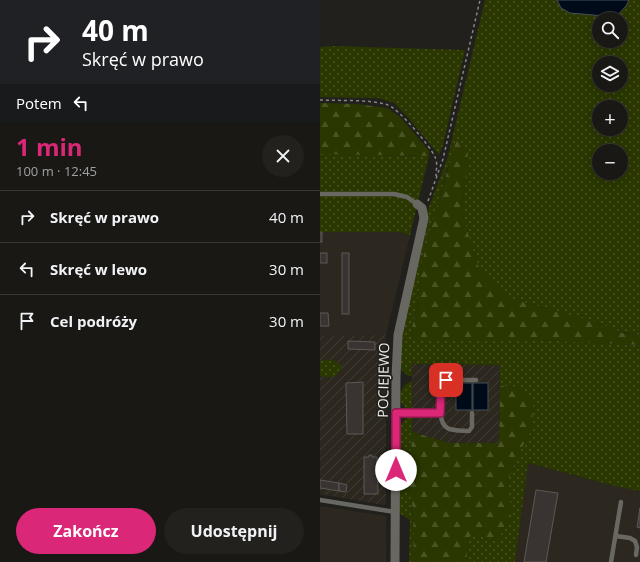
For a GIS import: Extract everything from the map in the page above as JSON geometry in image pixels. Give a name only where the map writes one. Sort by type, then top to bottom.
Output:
[{"type":"street","points":[[417,204],[422,208],[424,218]]},
{"type":"street","name":"POCIEJEWO","points":[[396,562],[396,413],[398,334],[424,218]]},
{"type":"lane","points":[[320,194],[394,194],[407,197],[417,204]]},
{"type":"lane","points":[[472,413],[472,427],[469,431],[452,430],[443,426],[440,413],[441,386],[446,380],[476,380]]},
{"type":"lane","points":[[396,413],[440,413]]},
{"type":"lane","points":[[320,500],[396,512]]},
{"type":"lane","points":[[611,562],[621,502]]},
{"type":"lane","points":[[616,536],[630,538],[635,541],[637,547],[636,555]]},
{"type":"path","points":[[424,218],[426,206],[443,159],[480,0]]},
{"type":"path","points":[[320,100],[380,102],[390,105],[431,149],[436,159],[436,178]]},
{"type":"shaded area","points":[[320,232],[400,232],[410,235],[386,335],[320,336]]},
{"type":"shaded area","points":[[386,335],[386,503],[384,505],[320,494],[320,336]]},
{"type":"shaded area","points":[[412,364],[500,365],[499,443],[450,443],[412,432]]},
{"type":"shaded area","points":[[640,379],[640,562],[515,562],[527,463],[615,486]]},
{"type":"shaded area","points":[[320,506],[386,516],[386,562],[320,562]]},
{"type":"green space","points":[[485,0],[640,0],[640,335],[621,332],[598,323],[508,298],[492,283],[477,264],[462,212],[468,153],[448,166],[422,262],[417,306],[411,332],[417,340],[538,340],[640,345],[640,491],[615,486],[528,463],[515,562],[466,562],[469,537],[511,519],[508,480],[519,453],[531,431],[520,387],[500,386],[500,365],[412,364],[412,376],[409,376],[403,372],[400,366],[403,326],[422,247],[426,215],[448,156]]},
{"type":"green space","points":[[333,46],[465,50],[443,145],[439,155],[394,103],[378,98],[320,97],[320,47]]},
{"type":"green space","points":[[320,103],[357,104],[387,108],[401,118],[429,151],[429,156],[320,154]]},
{"type":"green space","points":[[457,139],[468,153],[462,212],[477,264],[492,283],[508,298],[598,323],[623,333],[640,335],[640,345],[538,340],[417,340],[411,332],[417,306],[422,262]]},
{"type":"green space","points":[[320,154],[429,156],[410,235],[400,232],[320,232]]},
{"type":"green space","points":[[322,360],[336,361],[342,367],[341,370],[333,376],[320,376],[320,362]]},
{"type":"green space","points":[[412,381],[412,411],[403,406],[400,396],[403,387]]},
{"type":"green space","points":[[500,386],[520,387],[534,401],[531,431],[519,453],[508,480],[511,519],[497,541],[476,534],[469,537],[466,562],[413,562],[414,531],[412,502],[405,480],[410,472],[412,432],[450,443],[499,443]]},
{"type":"green space","points":[[408,416],[412,416],[412,432],[410,472],[405,480],[412,502],[414,531],[413,562],[409,562],[410,520],[399,513],[400,428]]},
{"type":"water","points":[[557,0],[629,0],[621,12],[592,12],[592,15],[570,13],[561,8]]},
{"type":"water","points":[[456,383],[472,383],[472,410],[456,410]]},
{"type":"water","points":[[473,383],[488,383],[488,410],[473,410]]},
{"type":"building","points":[[320,232],[322,232],[322,242],[320,242]]},
{"type":"building","points":[[320,253],[327,253],[327,263],[320,263]]},
{"type":"building","points":[[342,253],[349,253],[349,314],[342,314]]},
{"type":"building","points":[[320,313],[328,313],[329,326],[320,326]]},
{"type":"building","points":[[348,341],[375,342],[375,350],[348,349]]},
{"type":"building","points":[[363,382],[363,434],[347,434],[346,383]]},
{"type":"building","points":[[369,455],[372,455],[372,457],[377,457],[378,494],[364,494],[364,457],[369,457]]},
{"type":"building","points":[[320,480],[339,483],[339,491],[320,488]]},
{"type":"building","points":[[339,483],[347,485],[346,492],[339,491]]},
{"type":"building","points":[[536,490],[558,493],[546,562],[524,562]]},
{"type":"building","points":[[640,508],[640,528],[637,527]]},
{"type":"route","points":[[396,470],[396,413],[440,413],[441,386],[446,380]]}]
